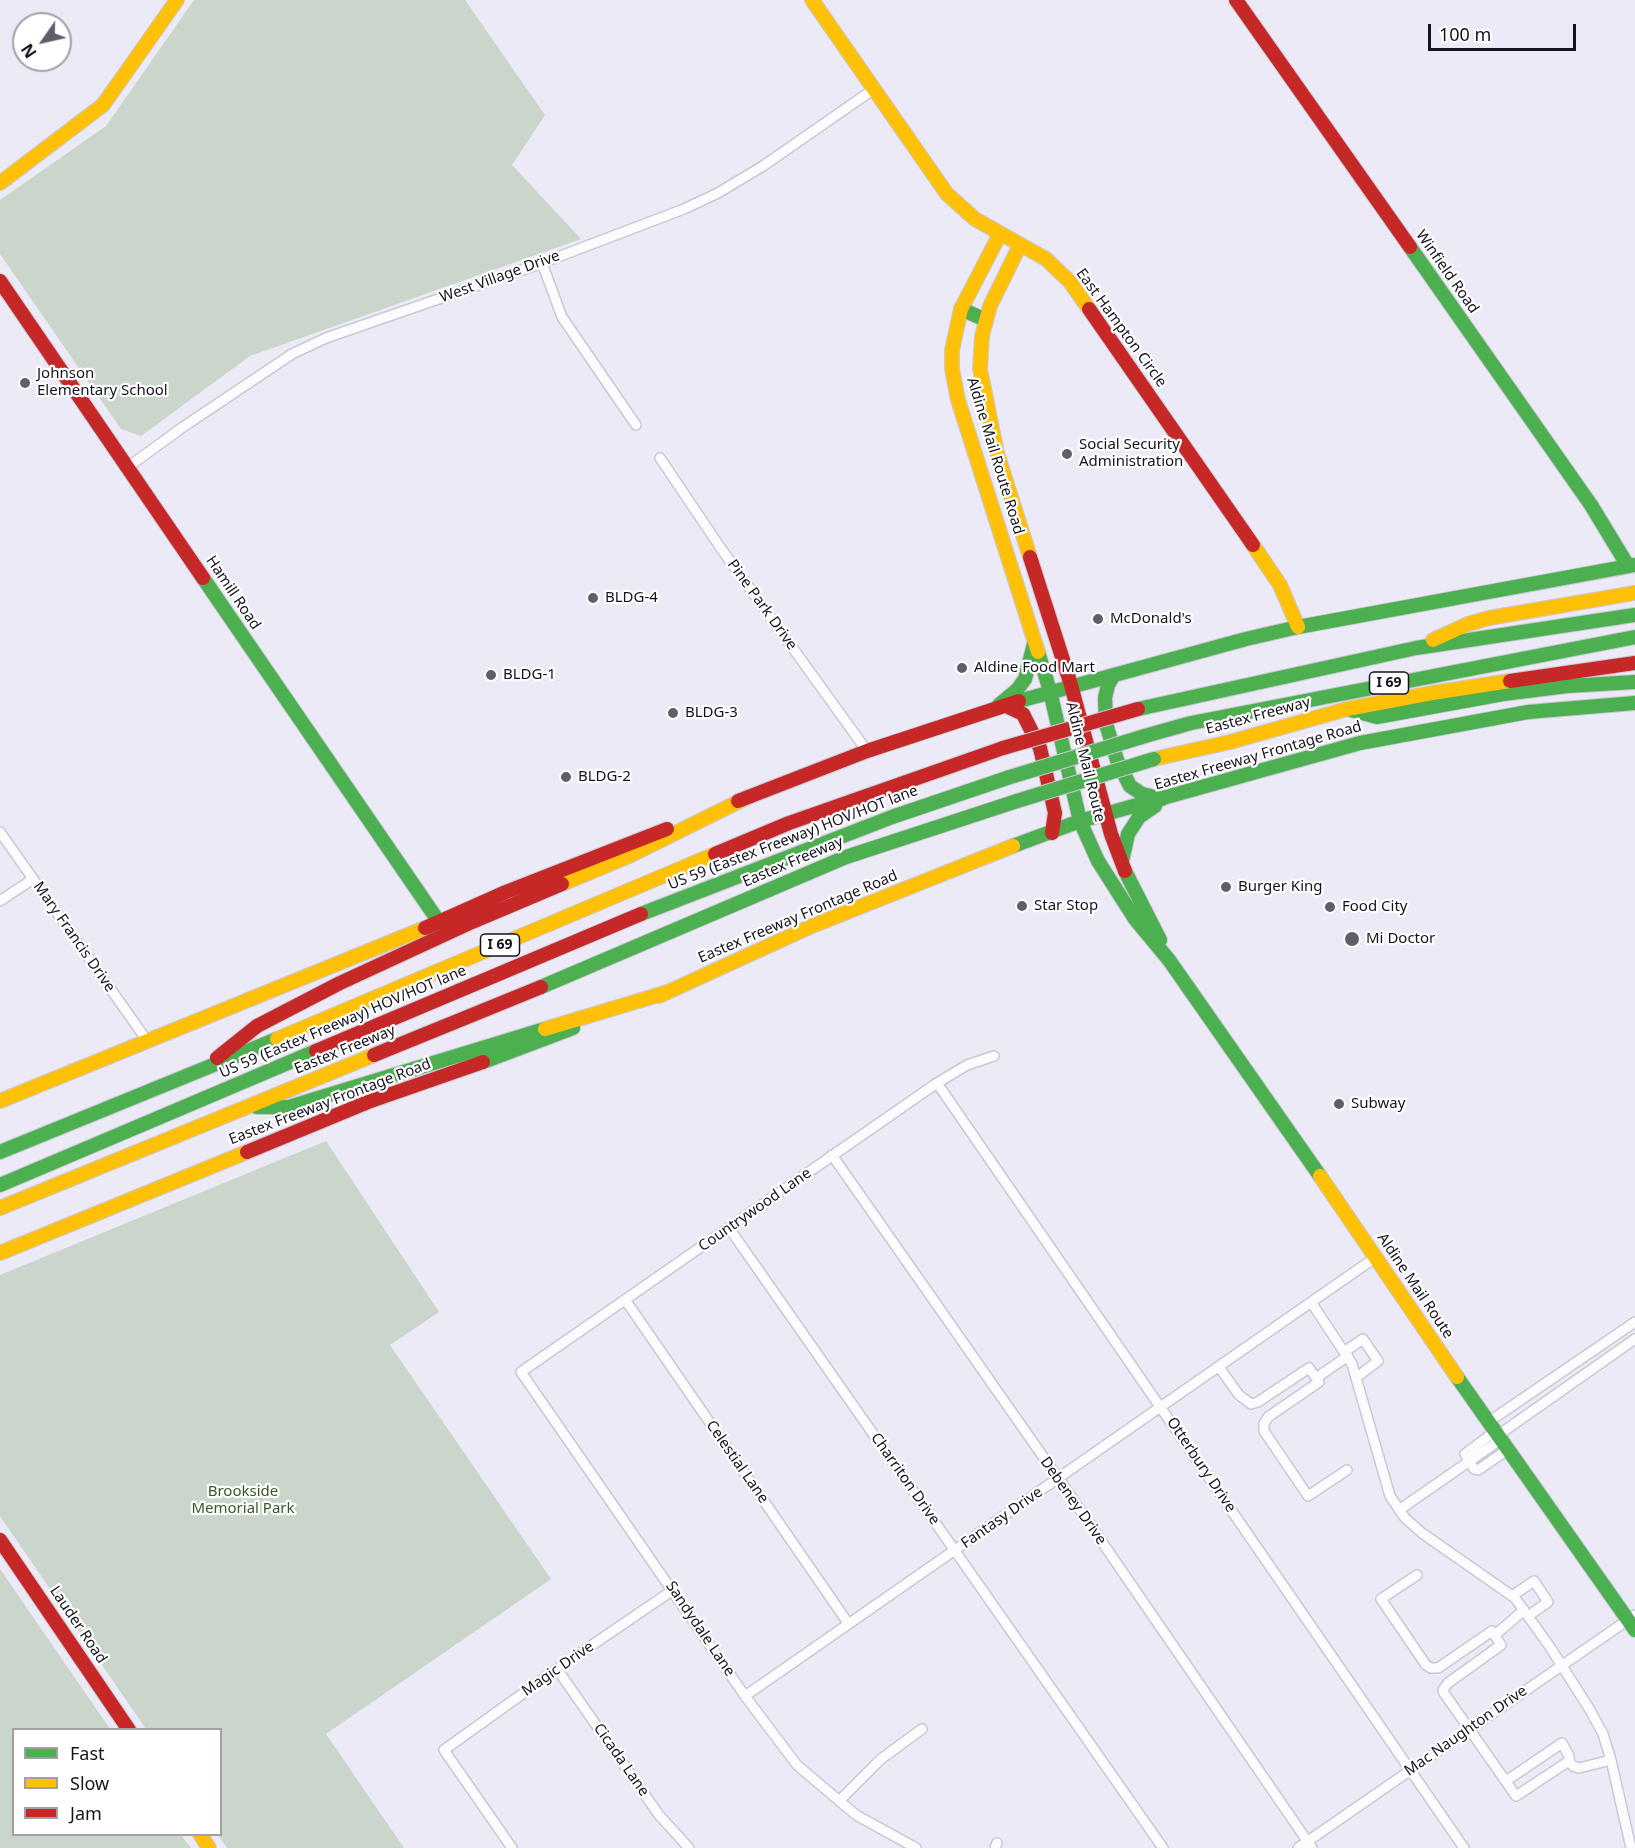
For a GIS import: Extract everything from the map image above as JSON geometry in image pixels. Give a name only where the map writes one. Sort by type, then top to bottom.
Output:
[{"type":"main road","points":[[0,183],[103,105],[177,0]]},
{"type":"main road","name":"East Hampton Circle","points":[[812,0],[947,194],[975,219],[1046,259],[1070,282],[1280,585],[1298,627]]},
{"type":"main road","name":"Winfield Road","points":[[1236,0],[1632,565]]},
{"type":"main road","name":"Aldine Mail Route Road","points":[[1000,234],[961,309],[952,350],[952,369],[958,400],[1050,691]]},
{"type":"main road","name":"Aldine Mail Route Road","points":[[1020,245],[990,306],[982,336],[980,369],[999,456],[1071,686]]},
{"type":"main road","name":"Hamill Road","points":[[0,281],[440,922]]},
{"type":"main road","points":[[961,309],[986,320]]},
{"type":"main road","points":[[979,463],[999,456]]},
{"type":"main road","points":[[0,1101],[440,922],[506,892],[867,751],[1050,691],[1246,639],[1298,627],[1632,565]]},
{"type":"main road","points":[[1020,595],[1041,589]]},
{"type":"main road","points":[[1416,648],[1468,624],[1489,618],[1635,593]]},
{"type":"main road","name":"Eastex Freeway","points":[[0,1152],[201,1071],[789,823],[1003,748],[1138,709],[1416,648],[1635,615]]},
{"type":"main road","name":"US 59 (Eastex Freeway) HOV/HOT lane","points":[[0,1185],[647,911],[892,817],[1010,777],[1145,736],[1214,718],[1635,637]]},
{"type":"main road","points":[[1000,708],[1025,679],[1034,642]]},
{"type":"main road","name":"Eastex Freeway","points":[[0,1208],[603,961],[846,857],[1154,759],[1230,742],[1347,709],[1432,693],[1635,663]]},
{"type":"main road","points":[[1113,676],[1105,698],[1106,724],[1117,760],[1130,786],[1142,794],[1164,799]]},
{"type":"main road","points":[[1347,709],[1377,717],[1503,694],[1567,686],[1635,682]]},
{"type":"main road","name":"Aldine Mail Route","points":[[1071,686],[1105,815],[1122,866],[1169,960]]},
{"type":"main road","name":"Aldine Mail Route","points":[[1050,691],[1080,821],[1098,861],[1118,893],[1135,919],[1169,960],[1376,1257],[1497,1436],[1633,1622]]},
{"type":"main road","name":"Eastex Freeway Frontage Road","points":[[0,1253],[368,1102],[483,1062],[668,992],[812,926],[1080,821],[1360,743],[1528,712],[1635,703]]},
{"type":"main road","points":[[1000,708],[1023,714],[1040,748],[1054,813],[1052,833]]},
{"type":"main road","points":[[201,1071],[257,1026],[340,983],[472,922],[629,856],[748,797]]},
{"type":"main road","points":[[1122,866],[1128,834],[1139,818],[1164,799]]},
{"type":"main road","points":[[250,1107],[289,1107],[668,992]]},
{"type":"main road","name":"Lauder Road","points":[[0,1540],[128,1728]]},
{"type":"street","name":"West Village Drive","points":[[128,467],[291,354],[326,338],[542,263],[684,209],[718,193],[763,166],[874,89]]},
{"type":"street","points":[[542,263],[562,317],[636,425]]},
{"type":"street","name":"Pine Park Drive","points":[[660,458],[722,550],[867,751]]},
{"type":"street","name":"Mary Francis Drive","points":[[0,832],[148,1042]]},
{"type":"street","points":[[0,901],[33,879]]},
{"type":"street","name":"Countrywood Lane","points":[[521,1372],[937,1083],[967,1065],[994,1056]]},
{"type":"street","name":"Otterbury Drive","points":[[937,1083],[1464,1848]]},
{"type":"street","name":"Debeney Drive","points":[[832,1155],[1310,1845]]},
{"type":"street","name":"Charriton Drive","points":[[729,1228],[1163,1848]]},
{"type":"street","name":"Fantasy Drive","points":[[745,1696],[1376,1257]]},
{"type":"street","name":"Celestial Lane","points":[[626,1300],[848,1623]]},
{"type":"street","points":[[1311,1302],[1346,1354],[1357,1377],[1387,1490],[1399,1510],[1422,1533],[1512,1596],[1526,1613],[1597,1722],[1611,1760],[1630,1848]]},
{"type":"street","points":[[1635,1322],[1497,1436],[1478,1470],[1469,1462],[1465,1454],[1497,1436],[1635,1339]]},
{"type":"street","points":[[1316,1378],[1363,1339],[1378,1361],[1357,1377]]},
{"type":"street","points":[[1219,1366],[1243,1400],[1251,1404],[1258,1402],[1309,1368],[1319,1382],[1268,1417],[1264,1424],[1266,1435],[1308,1496],[1347,1470]]},
{"type":"street","name":"Sandydale Lane","points":[[521,1372],[674,1590],[745,1696],[797,1765],[856,1815],[916,1848]]},
{"type":"street","points":[[1258,1402],[1268,1417]]},
{"type":"street","points":[[1399,1510],[1469,1462]]},
{"type":"street","points":[[1417,1575],[1381,1599],[1426,1665],[1438,1668],[1492,1630],[1501,1645],[1448,1683],[1444,1687],[1444,1693],[1516,1796],[1569,1761]]},
{"type":"street","points":[[1494,1635],[1526,1613],[1548,1602],[1534,1581],[1512,1596]]},
{"type":"street","name":"Magic Drive","points":[[512,1848],[444,1750],[557,1669],[674,1590]]},
{"type":"street","name":"Mac Naughton Drive","points":[[1298,1848],[1310,1845],[1410,1770],[1561,1665],[1633,1622]]},
{"type":"street","points":[[1438,1668],[1448,1683]]},
{"type":"street","name":"Cicada Lane","points":[[557,1669],[659,1815],[689,1848]]},
{"type":"street","points":[[839,1802],[881,1759],[922,1729]]},
{"type":"street","points":[[1506,1781],[1562,1743],[1569,1756],[1569,1761],[1579,1768],[1611,1760]]},
{"type":"green space","points":[[194,0],[465,0],[545,115],[512,165],[581,239],[250,356],[141,436],[121,429],[0,254],[0,200],[106,126]]},
{"type":"green space","name":"Brookside Memorial Park","points":[[326,1141],[439,1312],[390,1345],[551,1579],[326,1734],[404,1848],[227,1848],[219,1836],[222,1836],[222,1728],[145,1728],[0,1516],[0,1275]]},
{"type":"green space","points":[[0,1569],[109,1728],[12,1728],[12,1836],[182,1836],[191,1848],[0,1848]]},
{"type":"traffic: fast","points":[[1410,247],[1591,505],[1628,566]]},
{"type":"traffic: fast","points":[[961,309],[986,320]]},
{"type":"traffic: fast","points":[[1019,701],[1298,627],[1635,565]]},
{"type":"traffic: fast","points":[[203,578],[439,922]]},
{"type":"traffic: fast","points":[[1138,709],[1416,648],[1635,615]]},
{"type":"traffic: fast","points":[[1145,736],[1191,723],[1635,637]]},
{"type":"traffic: fast","points":[[999,705],[1017,690],[1025,679],[1034,644]]},
{"type":"traffic: fast","points":[[1038,652],[1050,691],[1080,821],[1098,861],[1135,919],[1169,960],[1320,1176]]},
{"type":"traffic: fast","points":[[1113,676],[1105,698],[1106,724],[1117,760],[1130,786],[1142,794],[1162,799]]},
{"type":"traffic: fast","points":[[1351,710],[1377,717],[1503,694],[1567,686],[1635,682]]},
{"type":"traffic: fast","points":[[1013,846],[1080,821],[1360,743],[1528,712],[1635,703]]},
{"type":"traffic: fast","points":[[1010,777],[1145,736]]},
{"type":"traffic: fast","points":[[1017,801],[1154,759]]},
{"type":"traffic: fast","points":[[641,914],[892,817],[1010,777]]},
{"type":"traffic: fast","points":[[541,987],[846,857],[1017,801]]},
{"type":"traffic: fast","points":[[1122,861],[1128,834],[1139,817],[1155,806]]},
{"type":"traffic: fast","points":[[1125,871],[1160,940]]},
{"type":"traffic: fast","points":[[483,1062],[573,1028]]},
{"type":"traffic: fast","points":[[257,1107],[289,1107],[545,1029]]},
{"type":"traffic: fast","points":[[0,1152],[277,1039]]},
{"type":"traffic: fast","points":[[0,1185],[316,1051]]},
{"type":"traffic: fast","points":[[1457,1377],[1635,1630]]},
{"type":"traffic: slow","points":[[0,183],[103,105],[177,0]]},
{"type":"traffic: slow","points":[[812,0],[947,194],[975,219],[1046,259],[1070,282],[1089,309]]},
{"type":"traffic: slow","points":[[1000,234],[961,309],[952,350],[952,369],[958,400],[1038,652]]},
{"type":"traffic: slow","points":[[1020,245],[990,306],[982,336],[980,369],[997,453],[1030,557]]},
{"type":"traffic: slow","points":[[1253,545],[1280,585],[1298,627]]},
{"type":"traffic: slow","points":[[1433,640],[1468,624],[1489,618],[1635,593]]},
{"type":"traffic: slow","points":[[1154,759],[1230,742],[1347,709],[1510,681]]},
{"type":"traffic: slow","points":[[562,884],[629,856],[748,797]]},
{"type":"traffic: slow","points":[[659,996],[812,926],[1013,846]]},
{"type":"traffic: slow","points":[[277,1039],[715,854]]},
{"type":"traffic: slow","points":[[0,1101],[425,928]]},
{"type":"traffic: slow","points":[[545,1029],[668,992]]},
{"type":"traffic: slow","points":[[0,1208],[374,1055]]},
{"type":"traffic: slow","points":[[0,1253],[247,1152]]},
{"type":"traffic: slow","points":[[1320,1176],[1457,1377]]},
{"type":"traffic: slow","points":[[201,1836],[209,1848]]},
{"type":"traffic: jam","points":[[1236,0],[1410,247]]},
{"type":"traffic: jam","points":[[0,281],[203,578]]},
{"type":"traffic: jam","points":[[1089,309],[1253,545]]},
{"type":"traffic: jam","points":[[1030,557],[1071,685],[1111,834],[1125,871]]},
{"type":"traffic: jam","points":[[1510,681],[1635,663]]},
{"type":"traffic: jam","points":[[738,801],[867,751],[1019,701]]},
{"type":"traffic: jam","points":[[1006,706],[1023,714],[1040,748],[1055,813],[1052,833]]},
{"type":"traffic: jam","points":[[1003,748],[1138,709]]},
{"type":"traffic: jam","points":[[715,854],[789,823],[1003,748]]},
{"type":"traffic: jam","points":[[425,928],[506,892],[667,829]]},
{"type":"traffic: jam","points":[[217,1058],[257,1026],[340,983],[472,922],[562,884]]},
{"type":"traffic: jam","points":[[316,1051],[641,914]]},
{"type":"traffic: jam","points":[[374,1055],[541,987]]},
{"type":"traffic: jam","points":[[247,1152],[368,1102],[483,1062]]},
{"type":"traffic: jam","points":[[0,1540],[128,1728]]},
{"type":"place","name":"Johnson Elementary School","points":[[25,383]]},
{"type":"place","name":"Social Security Administration","points":[[1067,454]]},
{"type":"place","name":"BLDG-4","points":[[593,598]]},
{"type":"place","name":"McDonald's","points":[[1098,619]]},
{"type":"place","name":"Aldine Food Mart","points":[[962,668]]},
{"type":"place","name":"BLDG-1","points":[[491,675]]},
{"type":"place","name":"BLDG-3","points":[[673,713]]},
{"type":"place","name":"BLDG-2","points":[[566,777]]},
{"type":"place","name":"Burger King","points":[[1226,887]]},
{"type":"place","name":"Star Stop","points":[[1022,906]]},
{"type":"place","name":"Food City","points":[[1330,907]]},
{"type":"place","name":"Mi Doctor","points":[[1352,939]]},
{"type":"place","name":"Subway","points":[[1339,1104]]}]
